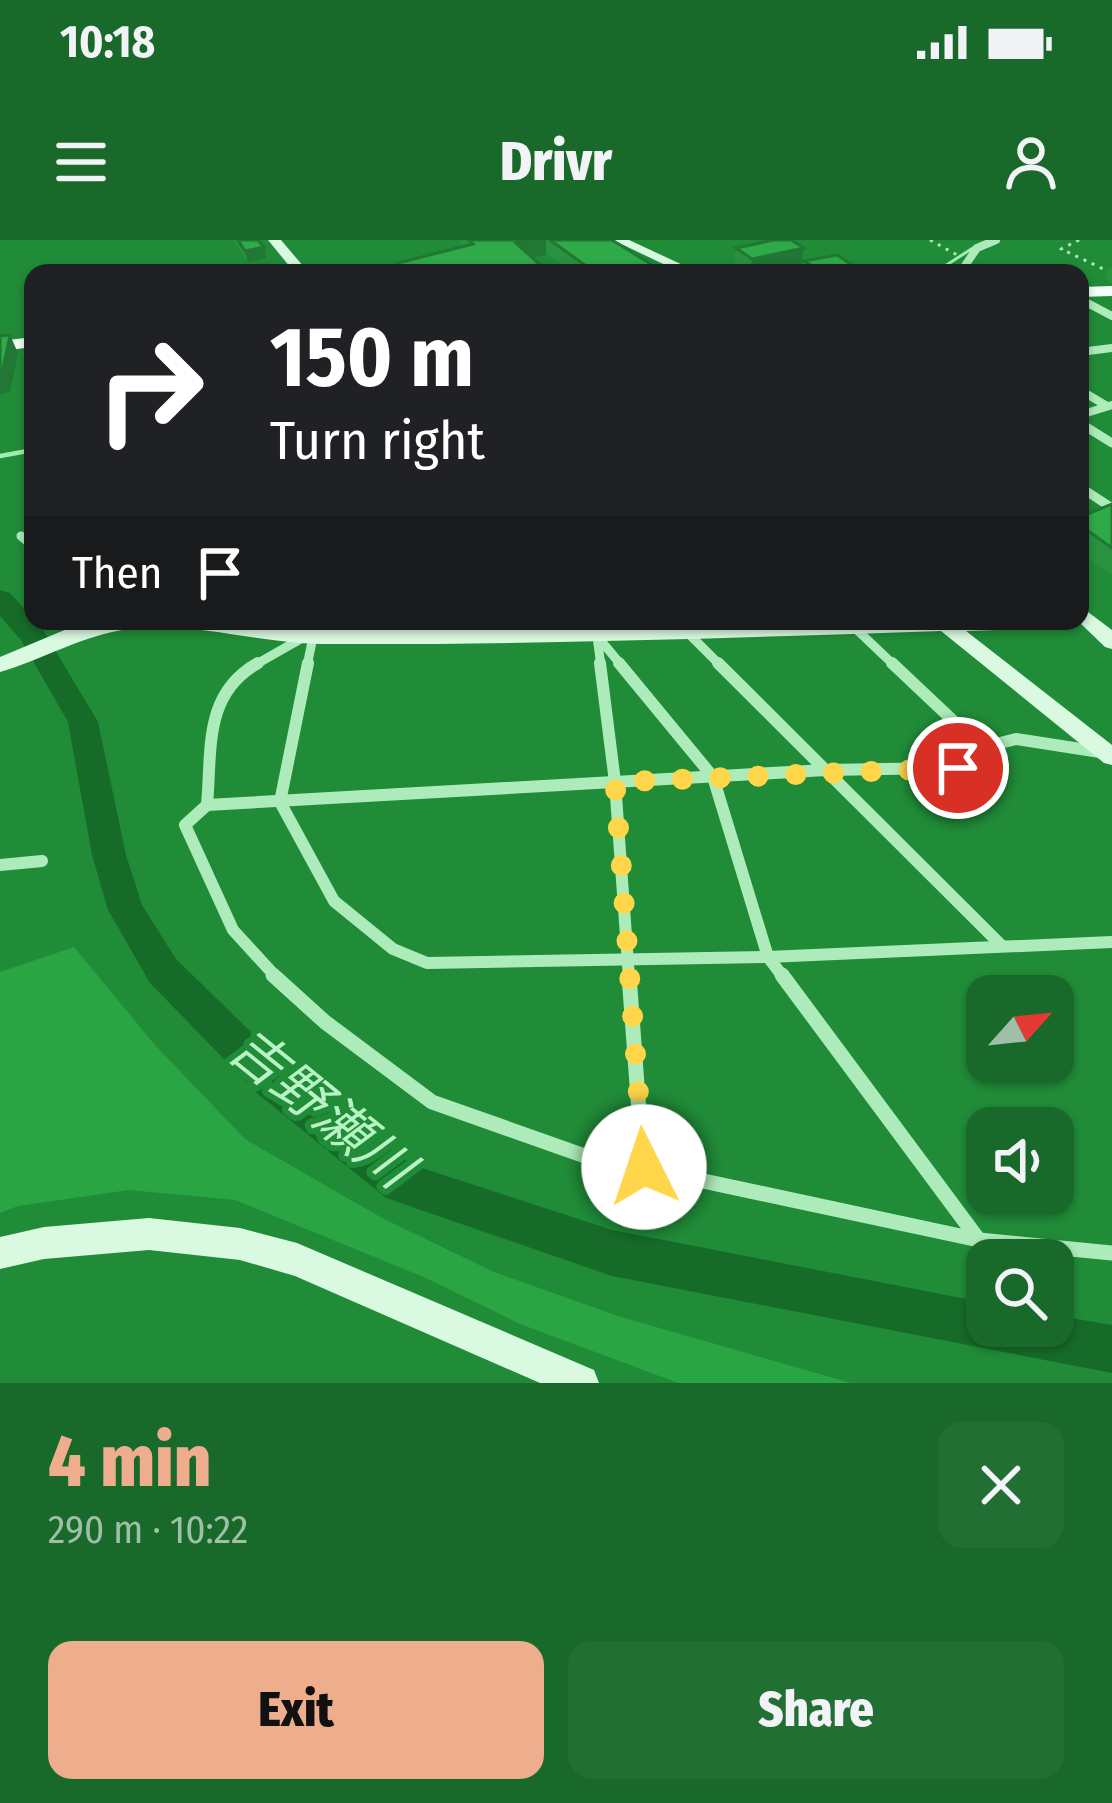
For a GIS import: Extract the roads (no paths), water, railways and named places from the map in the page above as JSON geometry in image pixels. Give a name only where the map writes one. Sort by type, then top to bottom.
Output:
[{"type":"street","points":[[274,240],[294,264]]},
{"type":"street","points":[[968,264],[977,248],[996,240]]},
{"type":"street","points":[[622,245],[670,264]]},
{"type":"street","points":[[1089,301],[1112,316]]},
{"type":"street","points":[[1089,314],[1101,310]]},
{"type":"street","points":[[0,665],[84,630]]},
{"type":"street","points":[[249,630],[309,637],[528,630]]},
{"type":"street","points":[[591,630],[615,782],[644,1167]]},
{"type":"street","points":[[593,630],[713,777],[768,957],[978,1239]]},
{"type":"street","points":[[630,630],[814,630]]},
{"type":"street","points":[[857,630],[1002,766]]},
{"type":"street","points":[[953,630],[1110,755]]},
{"type":"street","points":[[688,633],[1001,946]]},
{"type":"street","points":[[309,637],[280,802],[334,901],[393,949],[427,963],[768,957],[1112,942]]},
{"type":"street","points":[[207,805],[217,700],[242,672],[309,637]]},
{"type":"street","points":[[1002,766],[996,743],[1016,739],[1110,755]]},
{"type":"street","points":[[974,1239],[582,1155],[432,1102],[325,1022],[251,955],[233,930],[185,825],[207,805],[826,770],[1002,766]]},
{"type":"street","points":[[0,865],[42,861]]},
{"type":"street","points":[[0,1253],[44,1243],[149,1234],[240,1244],[297,1260],[581,1383]]},
{"type":"street","points":[[1074,1249],[1112,1252]]},
{"type":"waterway","points":[[948,264],[976,246]]},
{"type":"waterway","points":[[0,456],[24,452]]},
{"type":"waterway","name":"吉野瀬川","points":[[0,599],[24,626]]},
{"type":"waterway","name":"吉野瀬川","points":[[28,630],[83,722],[109,855],[126,910],[163,971],[272,1080],[401,1183],[612,1253],[1112,1349]]}]
